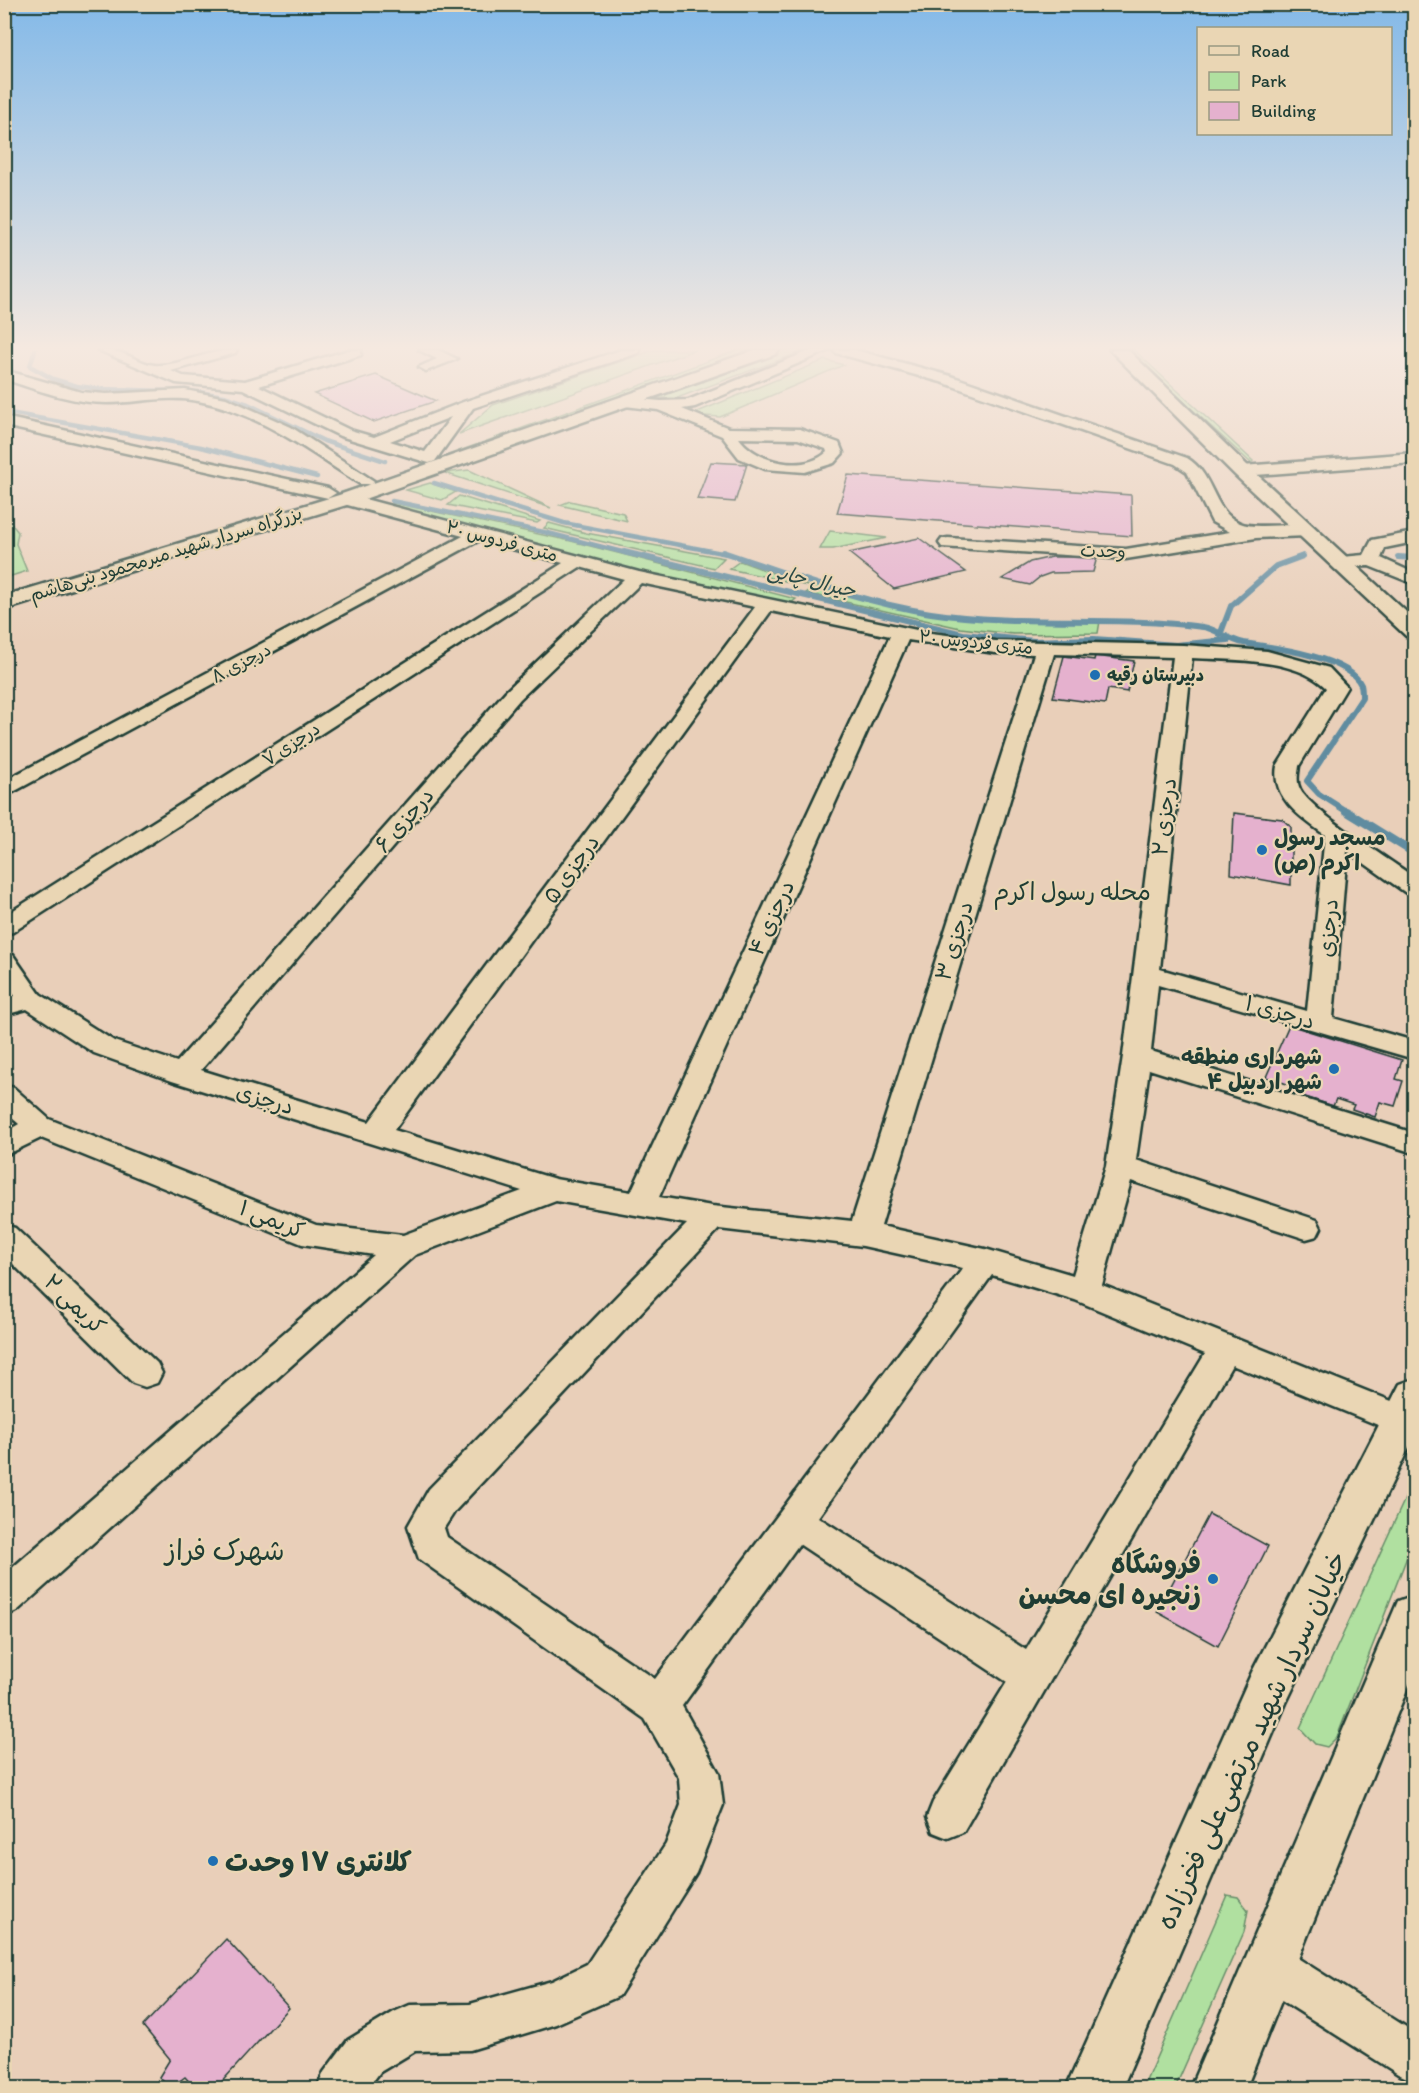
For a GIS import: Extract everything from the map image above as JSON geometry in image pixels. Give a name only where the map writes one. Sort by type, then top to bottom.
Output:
[{"type":"main road","name":"بزرگراه سردار شهید میرمحمود بنی‌هاشم","points":[[4,589],[337,496],[366,481],[457,448]]},
{"type":"main road","name":"بزرگراه سردار شهید میرمحمود بنی‌هاشم","points":[[4,603],[485,448]]},
{"type":"main road","points":[[1219,448],[1414,630]]},
{"type":"main road","points":[[1247,448],[1286,484]]},
{"type":"main road","points":[[1347,539],[1414,600]]},
{"type":"main road","name":"خیابان سردار شهید مرتضی‌علی فخرزاده","points":[[1094,2088],[1269,1688],[1408,1408]]},
{"type":"main road","points":[[1218,2088],[1414,1616]]},
{"type":"street","name":"۲۰ متری فردوس","points":[[122,448],[337,496],[637,577],[901,633],[962,643],[1046,648],[1183,651],[1285,660],[1322,672],[1337,687],[1288,766],[1286,778],[1290,792],[1300,804],[1414,888]]},
{"type":"street","points":[[314,448],[366,481]]},
{"type":"street","points":[[394,448],[429,458],[437,448]]},
{"type":"street","points":[[739,448],[745,455],[775,466],[816,465],[830,460],[835,453],[833,448]]},
{"type":"street","points":[[1143,448],[1181,461],[1194,469],[1218,518],[1236,528],[1256,533],[1308,531]]},
{"type":"street","points":[[1242,471],[1414,458]]},
{"type":"street","name":"وحدت","points":[[948,543],[1126,554],[1256,533]]},
{"type":"street","name":"درجزی ۸","points":[[4,790],[477,535]]},
{"type":"street","points":[[1371,560],[1378,544],[1414,537]]},
{"type":"street","points":[[1342,562],[1371,560],[1414,579]]},
{"type":"street","name":"درجزی ۷","points":[[4,927],[578,561]]},
{"type":"street","name":"درجزی ۶","points":[[182,1074],[513,695],[637,577]]},
{"type":"street","name":"درجزی ۵","points":[[376,1133],[766,605]]},
{"type":"street","name":"درجزی ۴","points":[[640,1203],[901,633]]},
{"type":"street","name":"درجزی ۳","points":[[863,1234],[1046,648]]},
{"type":"street","name":"درجزی ۲","points":[[1084,1291],[1120,1166],[1137,1056],[1183,651]]},
{"type":"street","name":"درجزی","points":[[1319,1023],[1337,832]]},
{"type":"street","name":"درجزی","points":[[4,961],[31,1000],[104,1047],[182,1074],[555,1190],[712,1217],[863,1234],[985,1261],[1084,1291],[1225,1349],[1408,1408]]},
{"type":"street","name":"درجزی ۱","points":[[1145,973],[1414,1050]]},
{"type":"street","points":[[4,1007],[31,1000]]},
{"type":"street","points":[[1137,1056],[1414,1143]]},
{"type":"street","name":"کریمی ۱","points":[[4,1095],[39,1126],[313,1236],[404,1247],[555,1190]]},
{"type":"street","points":[[4,1146],[39,1126]]},
{"type":"street","points":[[1120,1166],[1306,1228]]},
{"type":"street","points":[[340,2088],[364,2056],[410,2028],[470,2027],[556,2002],[603,1980],[681,1858],[702,1804],[699,1773],[659,1705],[432,1547],[426,1526],[442,1500],[712,1217]]},
{"type":"street","name":"کریمی ۲","points":[[4,1236],[145,1373]]},
{"type":"street","points":[[4,1599],[404,1247]]},
{"type":"street","points":[[659,1705],[985,1261]]},
{"type":"street","points":[[948,1817],[1225,1349]]},
{"type":"street","points":[[794,1521],[1032,1676]]},
{"type":"street","points":[[1269,1966],[1414,2058]]},
{"type":"green space","points":[[468,448],[482,448],[393,480],[177,546],[387,477]]},
{"type":"green space","points":[[1234,448],[1239,448],[1253,461],[1251,463]]},
{"type":"green space","points":[[469,470],[551,508],[445,473]]},
{"type":"green space","points":[[430,483],[456,492],[442,500],[406,490]]},
{"type":"green space","points":[[459,496],[540,521],[537,523],[448,505]]},
{"type":"green space","points":[[570,501],[623,513],[627,521],[560,505]]},
{"type":"green space","points":[[394,503],[571,541],[796,599],[786,607],[628,569],[389,505]]},
{"type":"green space","points":[[5,516],[18,532],[16,544],[27,571],[5,578]]},
{"type":"green space","points":[[549,523],[586,533],[724,558],[714,568],[544,528]]},
{"type":"green space","points":[[830,531],[887,538],[833,549],[820,549]]},
{"type":"green space","points":[[740,561],[808,586],[729,569]]},
{"type":"green space","points":[[818,585],[898,607],[954,616],[1100,621],[1098,633],[1013,634],[960,628],[806,593]]},
{"type":"green space","points":[[1414,1479],[1414,1539],[1337,1737],[1327,1747],[1315,1744],[1300,1728]]},
{"type":"green space","points":[[1227,1895],[1238,1897],[1248,1910],[1244,1932],[1175,2088],[1143,2088]]},
{"type":"building","points":[[711,462],[747,464],[735,502],[697,499]]},
{"type":"building","points":[[848,475],[1131,495],[1132,536],[837,513]]},
{"type":"building","points":[[919,538],[966,572],[894,589],[849,553]]},
{"type":"building","points":[[1052,557],[1097,557],[1093,572],[1051,573],[1040,577],[1030,585],[1002,579],[1030,562]]},
{"type":"building","name":"دبیرستان رقیه","points":[[1064,656],[1094,660],[1095,656],[1134,661],[1127,692],[1108,689],[1105,704],[1053,697]]},
{"type":"building","name":"مسجد رسول اکرم (ص)","points":[[1234,813],[1282,819],[1291,827],[1291,885],[1231,874]]},
{"type":"building","name":"شهرداری منطقه ۴ شهر اردبیل","points":[[1289,1025],[1402,1060],[1396,1079],[1403,1081],[1395,1106],[1380,1102],[1375,1117],[1352,1109],[1354,1105],[1336,1099],[1333,1106],[1287,1091],[1290,1085],[1266,1077]]},
{"type":"building","name":"فروشگاه زنجیره ای محسن","points":[[1209,1514],[1268,1546],[1218,1646],[1157,1612]]},
{"type":"building","points":[[226,1939],[289,2008],[216,2088],[195,2088],[185,2077],[170,2088],[159,2077],[170,2059],[143,2026]]},
{"type":"waterway","name":"جیرال چایی","points":[[204,448],[317,477]]},
{"type":"waterway","name":"جیرال چایی","points":[[344,448],[385,461]]},
{"type":"waterway","name":"جیرال چایی","points":[[434,483],[564,523],[727,554]]},
{"type":"waterway","name":"جیرال چایی","points":[[392,501],[544,532],[630,554]]},
{"type":"waterway","name":"جیرال چایی","points":[[624,552],[963,634],[1034,641],[1094,639],[1176,645],[1228,640]]},
{"type":"waterway","name":"جیرال چایی","points":[[723,552],[852,595],[931,613],[999,619],[1169,624],[1203,627],[1221,634]]},
{"type":"waterway","name":"جیرال چایی","points":[[1221,634],[1231,606],[1276,566],[1303,556]]},
{"type":"waterway","name":"جیرال چایی","points":[[1398,557],[1414,558]]},
{"type":"waterway","name":"جیرال چایی","points":[[1221,634],[1244,643],[1326,660],[1354,675],[1361,685],[1362,698],[1307,781],[1319,794],[1349,813]]},
{"type":"waterway","name":"جیرال چایی","points":[[1346,811],[1414,853]]},
{"type":"place","name":"دبیرستان رقیه","points":[[1095,675]]},
{"type":"place","name":"مسجد رسول اکرم (ص)","points":[[1262,850]]},
{"type":"place","name":"شهرداری منطقه ۴ شهر اردبیل","points":[[1334,1069]]},
{"type":"place","name":"فروشگاه زنجیره ای محسن","points":[[1213,1579]]},
{"type":"place","name":"کلانتری ۱۷ وحدت","points":[[213,1861]]},
{"type":"district","name":"محله رسول اکرم","points":[[1072,891]]},
{"type":"district","name":"شهرک فراز","points":[[225,1550]]}]
